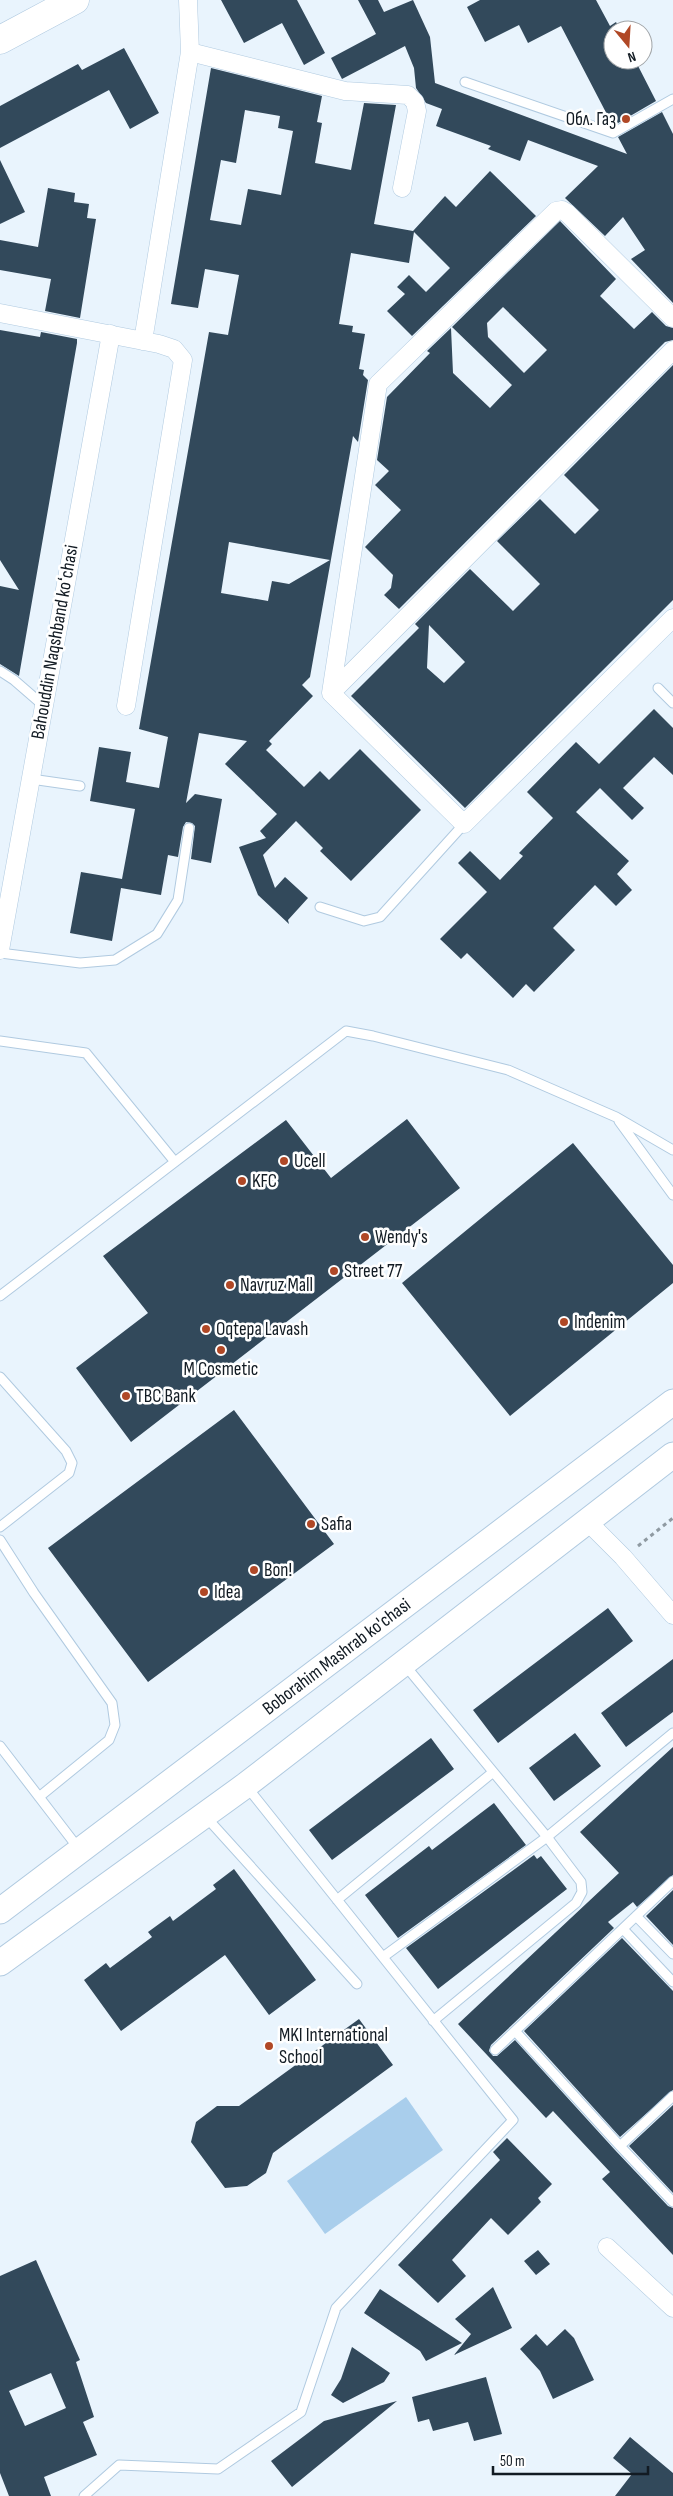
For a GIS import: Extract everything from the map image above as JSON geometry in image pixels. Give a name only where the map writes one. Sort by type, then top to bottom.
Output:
[{"type":"main road","points":[[0,40],[69,1]]},
{"type":"main road","name":"Boborahim Mashrab ko'chasi","points":[[0,1911],[82,1851],[673,1402]]},
{"type":"main road","points":[[0,1963],[246,1785],[673,1455]]},
{"type":"street","points":[[143,341],[190,52],[188,0]]},
{"type":"street","points":[[190,52],[345,91],[408,95],[415,102],[417,111],[402,188]]},
{"type":"street","points":[[331,693],[378,384],[556,211],[562,210],[567,212],[673,318]]},
{"type":"street","points":[[0,313],[143,341],[174,349],[183,360],[126,706]]},
{"type":"street","name":"Bahouddin Naqshband koʻchasi","points":[[0,951],[111,334]]},
{"type":"street","points":[[331,693],[673,350]]},
{"type":"street","points":[[331,693],[464,824],[673,618]]},
{"type":"street","points":[[588,1522],[623,1557],[673,1615]]},
{"type":"street","points":[[607,2247],[673,2308]]},
{"type":"lane","points":[[465,82],[613,132],[673,98]]},
{"type":"lane","points":[[0,671],[14,680],[44,706]]},
{"type":"lane","points":[[658,688],[673,703]]},
{"type":"lane","points":[[31,779],[80,786]]},
{"type":"lane","points":[[320,907],[364,921],[380,917],[464,824]]},
{"type":"lane","points":[[0,951],[80,963],[115,960],[157,934],[178,900],[189,828]]},
{"type":"lane","points":[[0,1296],[346,1031],[508,1070],[616,1117],[673,1150]]},
{"type":"lane","points":[[0,1041],[86,1053],[175,1162]]},
{"type":"lane","points":[[616,1117],[673,1195]]},
{"type":"lane","points":[[0,1377],[66,1451],[72,1463],[69,1473],[64,1478],[0,1527]]},
{"type":"lane","points":[[0,1540],[34,1593],[112,1703],[115,1725],[109,1740],[39,1796]]},
{"type":"lane","points":[[404,1664],[582,1882],[582,1892],[576,1903],[433,2021]]},
{"type":"lane","points":[[383,1958],[547,1837],[673,1733]]},
{"type":"lane","points":[[0,1746],[82,1851]]},
{"type":"lane","points":[[337,1900],[492,1773]]},
{"type":"lane","points":[[84,2496],[119,2465],[218,2469],[301,2412],[336,2308],[513,2120],[246,1785]]},
{"type":"lane","points":[[204,1815],[357,1984]]},
{"type":"lane","points":[[496,2050],[673,1881]]},
{"type":"lane","points":[[636,1916],[673,1954]]},
{"type":"lane","points":[[623,1929],[673,1982]]},
{"type":"lane","points":[[515,2031],[673,2202]]},
{"type":"lane","points":[[620,2146],[673,2096]]},
{"type":"path","points":[[623,1557],[673,1518]]},
{"type":"shaded area","points":[[406,2097],[443,2150],[325,2234],[287,2181]]},
{"type":"building","points":[[221,0],[297,0],[325,53],[304,65],[282,23],[244,43]]},
{"type":"building","points":[[358,0],[378,0],[384,12],[413,0],[430,37],[435,83],[627,154],[618,137],[662,112],[673,134],[673,303],[631,259],[645,250],[623,217],[605,236],[565,198],[598,166],[528,140],[520,161],[488,149],[491,146],[436,126],[442,109],[426,103],[416,88],[414,68],[405,46],[342,79],[331,58],[376,34]]},
{"type":"building","points":[[480,0],[596,0],[607,20],[603,20],[603,70],[640,70],[656,101],[613,126],[561,26],[528,43],[519,25],[485,42],[467,7]]},
{"type":"building","points":[[124,48],[159,113],[130,129],[109,90],[0,148],[0,106],[78,64],[82,70]]},
{"type":"building","points":[[211,68],[322,96],[317,122],[322,123],[315,163],[351,170],[364,103],[396,105],[374,224],[413,231],[445,196],[456,207],[490,171],[536,216],[412,336],[387,311],[405,294],[397,287],[409,275],[426,292],[450,268],[414,232],[409,263],[351,253],[339,324],[353,326],[352,332],[365,334],[359,369],[364,370],[363,375],[368,380],[358,442],[353,436],[310,677],[302,685],[313,696],[269,741],[272,744],[266,750],[304,787],[320,771],[329,780],[360,749],[421,810],[351,881],[320,851],[323,848],[296,821],[263,855],[275,888],[285,877],[308,898],[288,920],[289,924],[258,895],[239,847],[266,838],[260,831],[277,814],[225,764],[247,741],[199,733],[186,803],[195,794],[222,799],[211,863],[191,859],[195,826],[192,823],[186,822],[183,827],[178,857],[168,855],[161,895],[121,888],[112,941],[70,933],[81,872],[122,879],[135,809],[90,801],[99,747],[131,752],[126,782],[159,788],[168,737],[139,729],[209,332],[228,335],[239,275],[205,269],[198,308],[171,304]],"holes":[[[245,110],[280,116],[278,128],[293,131],[281,195],[248,189],[241,225],[210,220],[221,160],[236,163]],[[229,542],[330,560],[289,584],[272,581],[268,601],[221,593]]]},
{"type":"building","points":[[0,160],[25,212],[0,224]]},
{"type":"building","points":[[48,188],[75,193],[74,202],[89,204],[87,218],[96,219],[80,318],[45,311],[51,279],[0,270],[0,240],[38,247]]},
{"type":"building","points":[[560,221],[616,279],[600,296],[634,329],[652,312],[666,326],[673,328],[673,340],[665,342],[399,609],[384,595],[391,588],[393,575],[365,547],[401,510],[375,485],[389,471],[377,460],[387,397],[430,353],[427,351],[451,328],[453,373],[490,408],[512,385],[452,327]],"holes":[[[503,307],[547,350],[524,373],[488,337],[487,323]]]},
{"type":"building","points":[[0,330],[40,337],[41,332],[77,339],[19,676],[0,664],[0,586],[19,590],[0,560]]},
{"type":"building","points":[[673,365],[673,600],[465,808],[351,696],[419,628],[415,624],[470,569],[513,611],[540,584],[497,541],[540,499],[575,534],[599,510],[564,475]],"holes":[[[429,625],[465,662],[444,683],[427,668]]]},
{"type":"building","points":[[654,709],[673,728],[673,775],[654,757],[623,788],[644,808],[632,820],[600,788],[576,812],[629,861],[617,874],[632,890],[616,906],[595,885],[553,928],[575,950],[534,992],[526,984],[513,998],[467,953],[461,959],[440,939],[487,892],[458,863],[470,851],[500,880],[523,856],[519,853],[553,818],[527,792],[576,742],[599,764]]},
{"type":"building","name":"Navruz Mall","points":[[407,1119],[460,1188],[131,1442],[76,1368],[148,1313],[103,1256],[286,1120],[331,1178]]},
{"type":"building","points":[[573,1143],[673,1265],[673,1283],[510,1416],[402,1283]]},
{"type":"building","points":[[234,1410],[334,1544],[148,1682],[48,1548]]},
{"type":"building","points":[[608,1608],[633,1641],[498,1743],[473,1710]]},
{"type":"building","points":[[673,1659],[673,1712],[626,1747],[601,1713]]},
{"type":"building","points":[[575,1733],[601,1766],[554,1801],[529,1768]]},
{"type":"building","points":[[431,1738],[454,1769],[332,1860],[309,1830]]},
{"type":"building","points":[[673,1747],[673,1875],[637,1907],[633,1902],[608,1922],[614,1928],[491,2045],[489,2051],[493,2056],[497,2056],[515,2040],[615,2150],[668,2206],[673,2208],[673,2255],[602,2179],[610,2172],[553,2111],[546,2118],[458,2024],[619,1873],[580,1832]]},
{"type":"building","points":[[494,1803],[526,1845],[398,1938],[365,1895],[429,1846],[432,1850]]},
{"type":"building","points":[[534,1855],[537,1859],[541,1856],[567,1889],[438,1989],[406,1948]]},
{"type":"building","points":[[234,1869],[316,1980],[269,2015],[225,1955],[121,2031],[84,1980],[106,1963],[110,1968],[152,1937],[148,1932],[170,1916],[173,1921],[216,1889],[213,1885]]},
{"type":"building","points":[[673,1890],[673,1945],[646,1916]]},
{"type":"building","points":[[622,1938],[673,1991],[673,2090],[620,2137],[524,2031]]},
{"type":"building","points":[[359,2019],[393,2065],[273,2153],[266,2173],[247,2186],[225,2188],[191,2142],[196,2122],[217,2106],[239,2106]]},
{"type":"building","points":[[673,2105],[673,2193],[629,2146]]},
{"type":"building","points":[[507,2138],[552,2184],[538,2198],[541,2202],[508,2235],[491,2218],[452,2260],[466,2276],[438,2303],[398,2265],[500,2160],[493,2152]]},
{"type":"building","points":[[538,2250],[550,2264],[536,2275],[524,2261]]},
{"type":"building","points":[[36,2260],[80,2360],[76,2362],[94,2417],[83,2422],[97,2455],[44,2477],[51,2496],[9,2496],[0,2473],[0,2276]],"holes":[[[51,2373],[66,2408],[25,2426],[9,2391]]]},
{"type":"building","points":[[493,2287],[512,2328],[454,2355],[471,2334],[455,2319]]},
{"type":"building","points":[[380,2289],[462,2343],[426,2361],[420,2351],[364,2313]]},
{"type":"building","points":[[565,2329],[574,2338],[594,2380],[553,2399],[540,2371],[520,2349],[536,2334],[547,2346]]},
{"type":"building","points":[[352,2347],[390,2373],[384,2382],[343,2403],[331,2395],[341,2379]]},
{"type":"building","points":[[486,2377],[502,2434],[474,2441],[468,2422],[433,2431],[429,2419],[418,2422],[412,2397]]},
{"type":"building","points":[[397,2401],[292,2487],[271,2461],[324,2421]]},
{"type":"building","points":[[630,2437],[673,2473],[673,2496],[615,2496],[632,2474],[613,2458]]},
{"type":"place","name":"Обл. Газ","points":[[626,119]]},
{"type":"place","name":"Ucell","points":[[284,1161]]},
{"type":"place","name":"KFC","points":[[242,1181]]},
{"type":"place","name":"Wendy's","points":[[365,1237]]},
{"type":"place","name":"Street 77","points":[[334,1271]]},
{"type":"place","name":"Navruz Mall","points":[[230,1285]]},
{"type":"place","name":"Indenim","points":[[564,1322]]},
{"type":"place","name":"Oqtepa Lavash","points":[[206,1329]]},
{"type":"place","name":"M Cosmetic","points":[[221,1350]]},
{"type":"place","name":"TBC Bank","points":[[126,1396]]},
{"type":"place","name":"Safia","points":[[311,1524]]},
{"type":"place","name":"Bon!","points":[[254,1570]]},
{"type":"place","name":"Idea","points":[[204,1592]]},
{"type":"place","name":"MKI International School","points":[[269,2046]]}]
